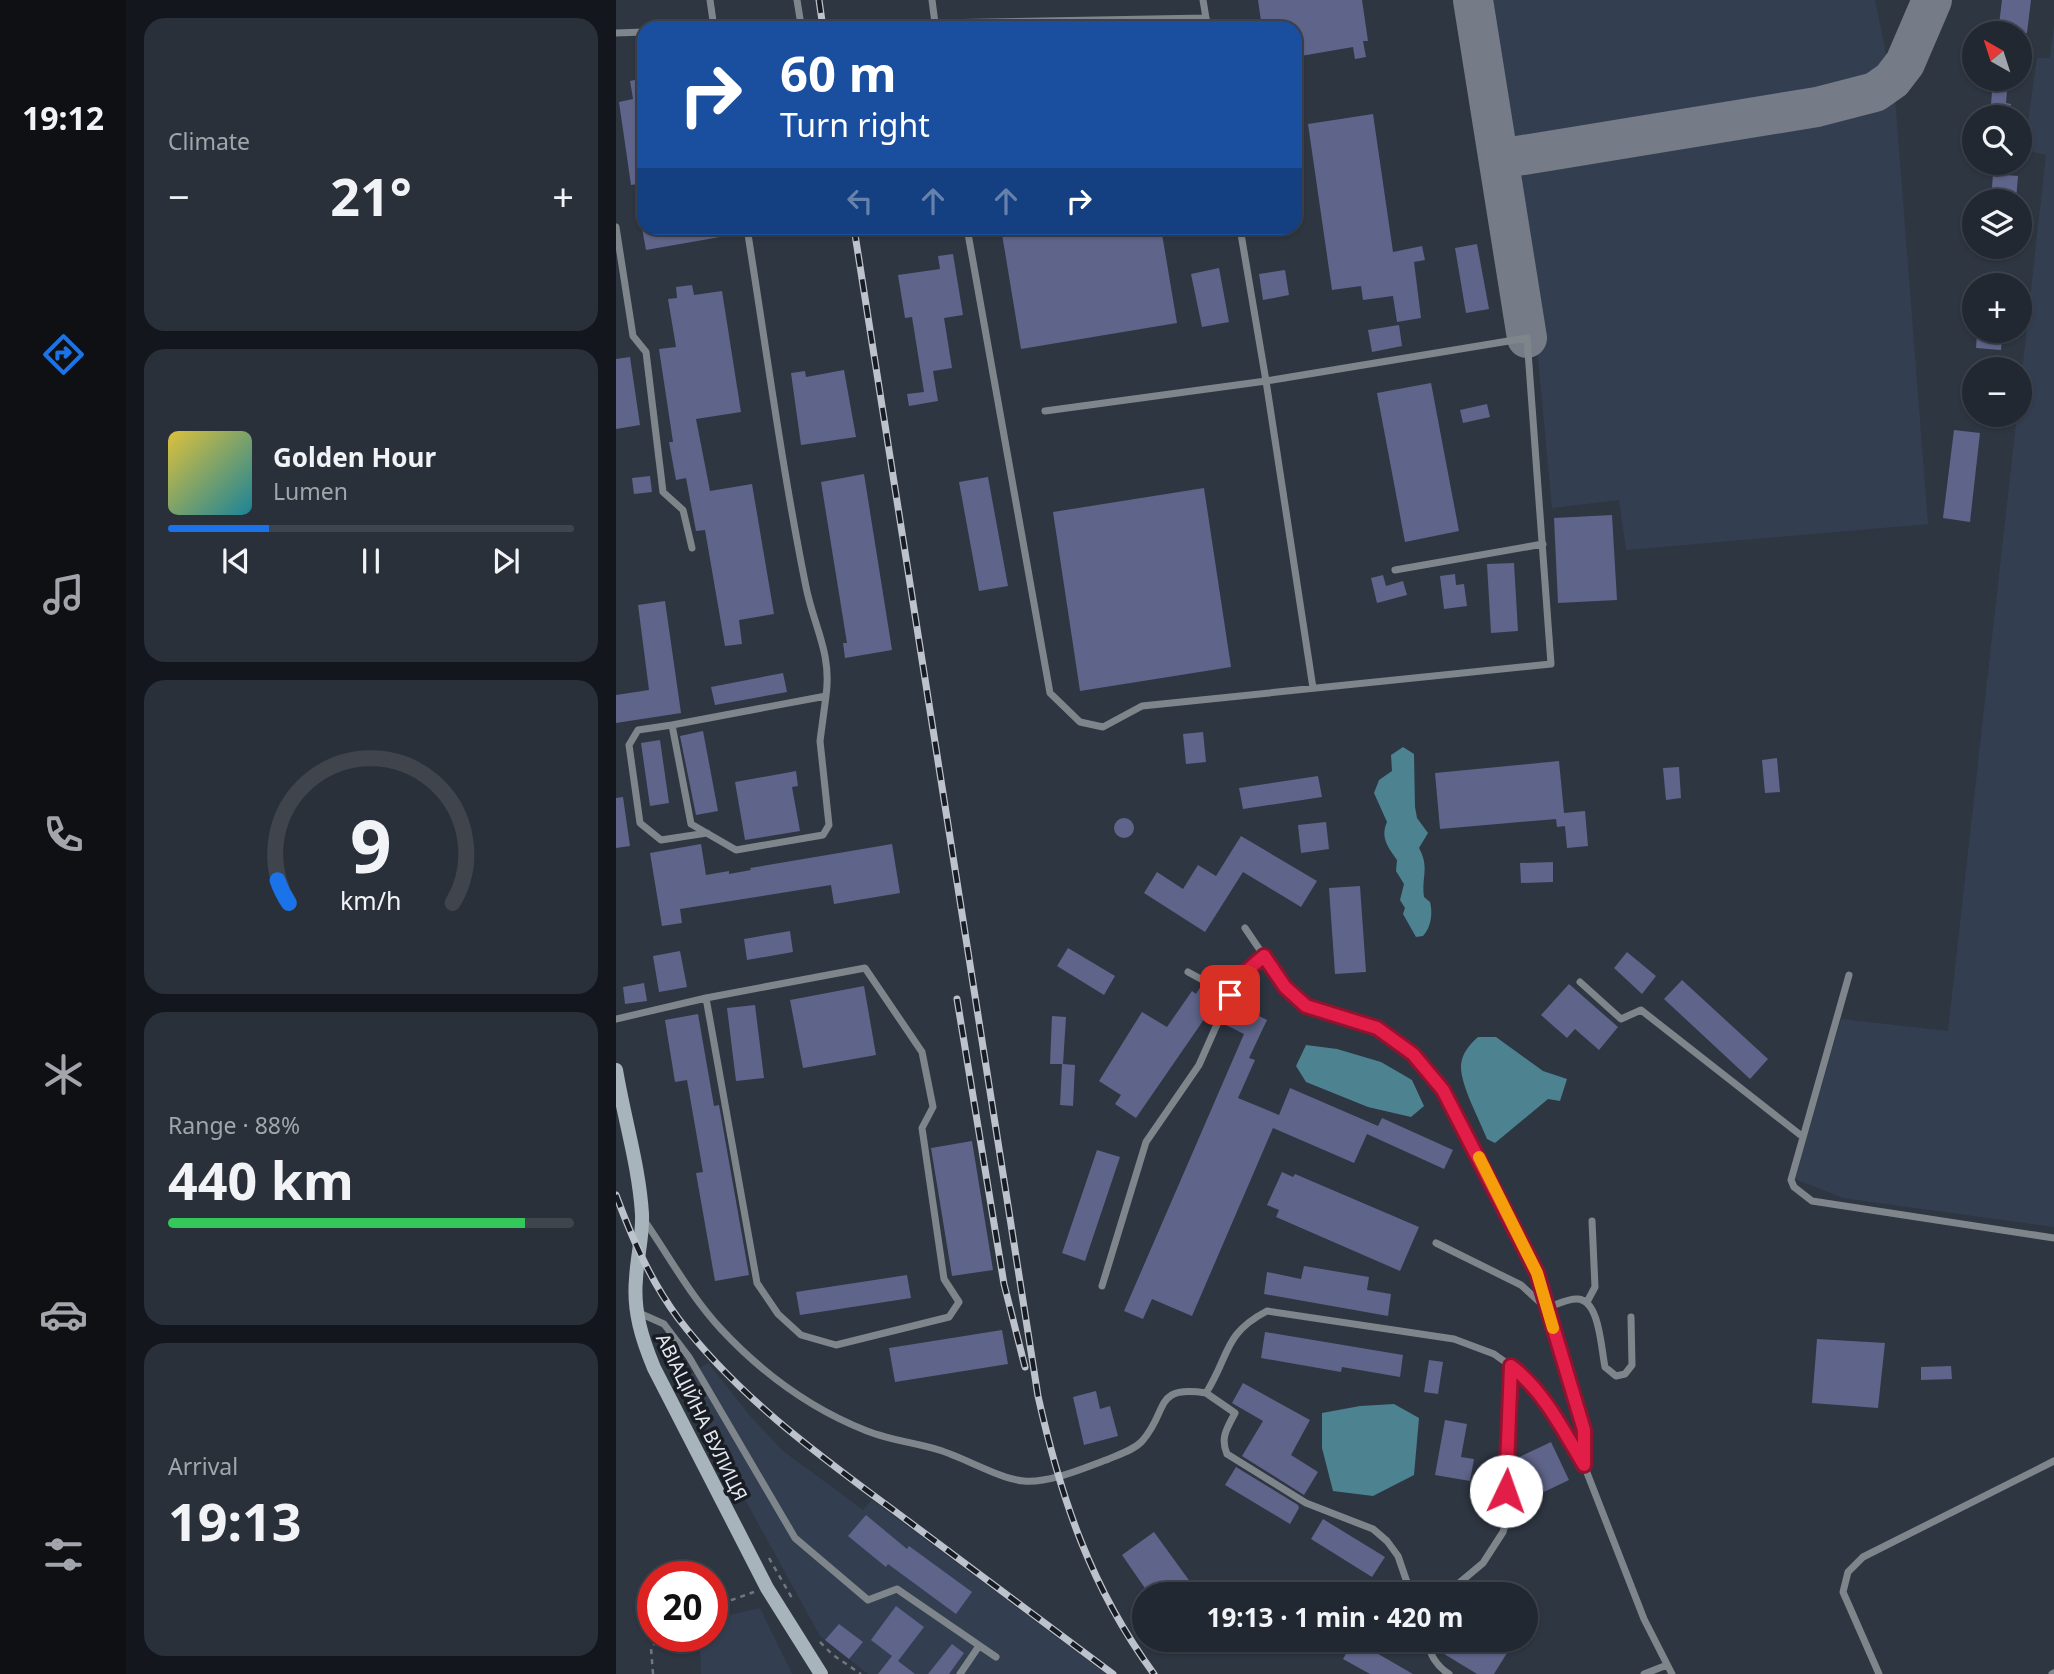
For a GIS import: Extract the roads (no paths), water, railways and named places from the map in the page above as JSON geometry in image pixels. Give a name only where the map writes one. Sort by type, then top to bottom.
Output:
[{"type":"street","name":"АВІАЦІЙНА ВУЛИЦЯ","points":[[616,1070],[642,1217],[635,1280],[636,1311],[641,1336],[654,1368],[767,1588],[821,1674]]},
{"type":"lane","points":[[710,0],[714,21]]},
{"type":"lane","points":[[797,0],[800,21]]},
{"type":"lane","points":[[932,0],[935,21]]},
{"type":"lane","points":[[1203,0],[1207,21]]},
{"type":"lane","points":[[1090,21],[1206,18]]},
{"type":"lane","points":[[616,33],[637,32]]},
{"type":"lane","points":[[616,227],[633,336],[646,352],[663,492],[683,510],[692,548]]},
{"type":"lane","points":[[672,725],[691,824],[736,850],[824,835],[829,825],[820,741],[826,696],[826,652],[806,590],[748,235]]},
{"type":"lane","points":[[968,235],[1050,692],[1080,722],[1103,727],[1142,706],[1551,664],[1527,338],[1266,381],[1045,411]]},
{"type":"lane","points":[[1241,235],[1313,688]]},
{"type":"lane","points":[[1395,570],[1543,544]]},
{"type":"lane","points":[[707,834],[661,841],[640,824],[629,745],[638,730],[826,696]]},
{"type":"lane","points":[[1245,928],[1285,987],[1306,1006],[1377,1028],[1413,1054],[1443,1090],[1537,1273],[1584,1430],[1584,1465]]},
{"type":"lane","points":[[1102,1286],[1146,1142],[1199,1065],[1230,995],[1243,974],[1264,956]]},
{"type":"lane","points":[[616,1018],[706,998],[865,968],[922,1052],[933,1107],[922,1128],[944,1279],[959,1302],[949,1317],[836,1345],[801,1335],[778,1314],[757,1283],[706,998]]},
{"type":"lane","points":[[1188,972],[1230,995]]},
{"type":"lane","points":[[1849,975],[1791,1180],[1794,1187],[1812,1201],[2054,1238]]},
{"type":"lane","points":[[1580,982],[1621,1019],[1641,1010],[1803,1137]]},
{"type":"lane","points":[[642,1217],[712,1318],[768,1376],[812,1404],[868,1432],[941,1450],[1023,1481],[1058,1477],[1141,1443],[1152,1428],[1163,1403],[1172,1394],[1186,1390],[1206,1393],[1235,1413],[1225,1431],[1223,1444],[1227,1454],[1306,1503],[1373,1529],[1387,1541],[1398,1556],[1407,1582]]},
{"type":"lane","points":[[1587,1302],[1595,1287],[1592,1221]]},
{"type":"lane","points":[[1436,1243],[1521,1285],[1546,1308]]},
{"type":"lane","points":[[1546,1308],[1576,1299],[1587,1302],[1594,1311],[1605,1367],[1616,1376],[1625,1374],[1632,1365],[1631,1317]]},
{"type":"lane","points":[[636,1311],[664,1324],[689,1357],[795,1538],[869,1600],[897,1590],[996,1657]]},
{"type":"lane","points":[[1206,1393],[1220,1370],[1225,1351],[1236,1334],[1250,1320],[1268,1311],[1454,1339],[1494,1354],[1525,1376],[1538,1391],[1584,1465],[1644,1619],[1672,1674]]},
{"type":"lane","points":[[1460,1582],[1483,1563],[1503,1532],[1506,1522],[1511,1366]]},
{"type":"lane","points":[[1879,1674],[1843,1592],[1849,1572],[1863,1557],[2054,1461]]},
{"type":"lane","points":[[960,1674],[979,1646]]},
{"type":"lane","points":[[1430,1652],[1439,1667],[1450,1674]]},
{"type":"lane","points":[[1644,1674],[1667,1665]]},
{"type":"railway","points":[[819,0],[822,21]]},
{"type":"railway","points":[[855,235],[1038,1396],[1057,1471],[1081,1541],[1113,1609],[1154,1674]]},
{"type":"railway","points":[[957,999],[1004,1284],[1025,1367]]},
{"type":"railway","points":[[616,1195],[635,1243],[659,1289],[678,1318],[727,1374],[754,1400],[840,1471],[1113,1674]]}]
